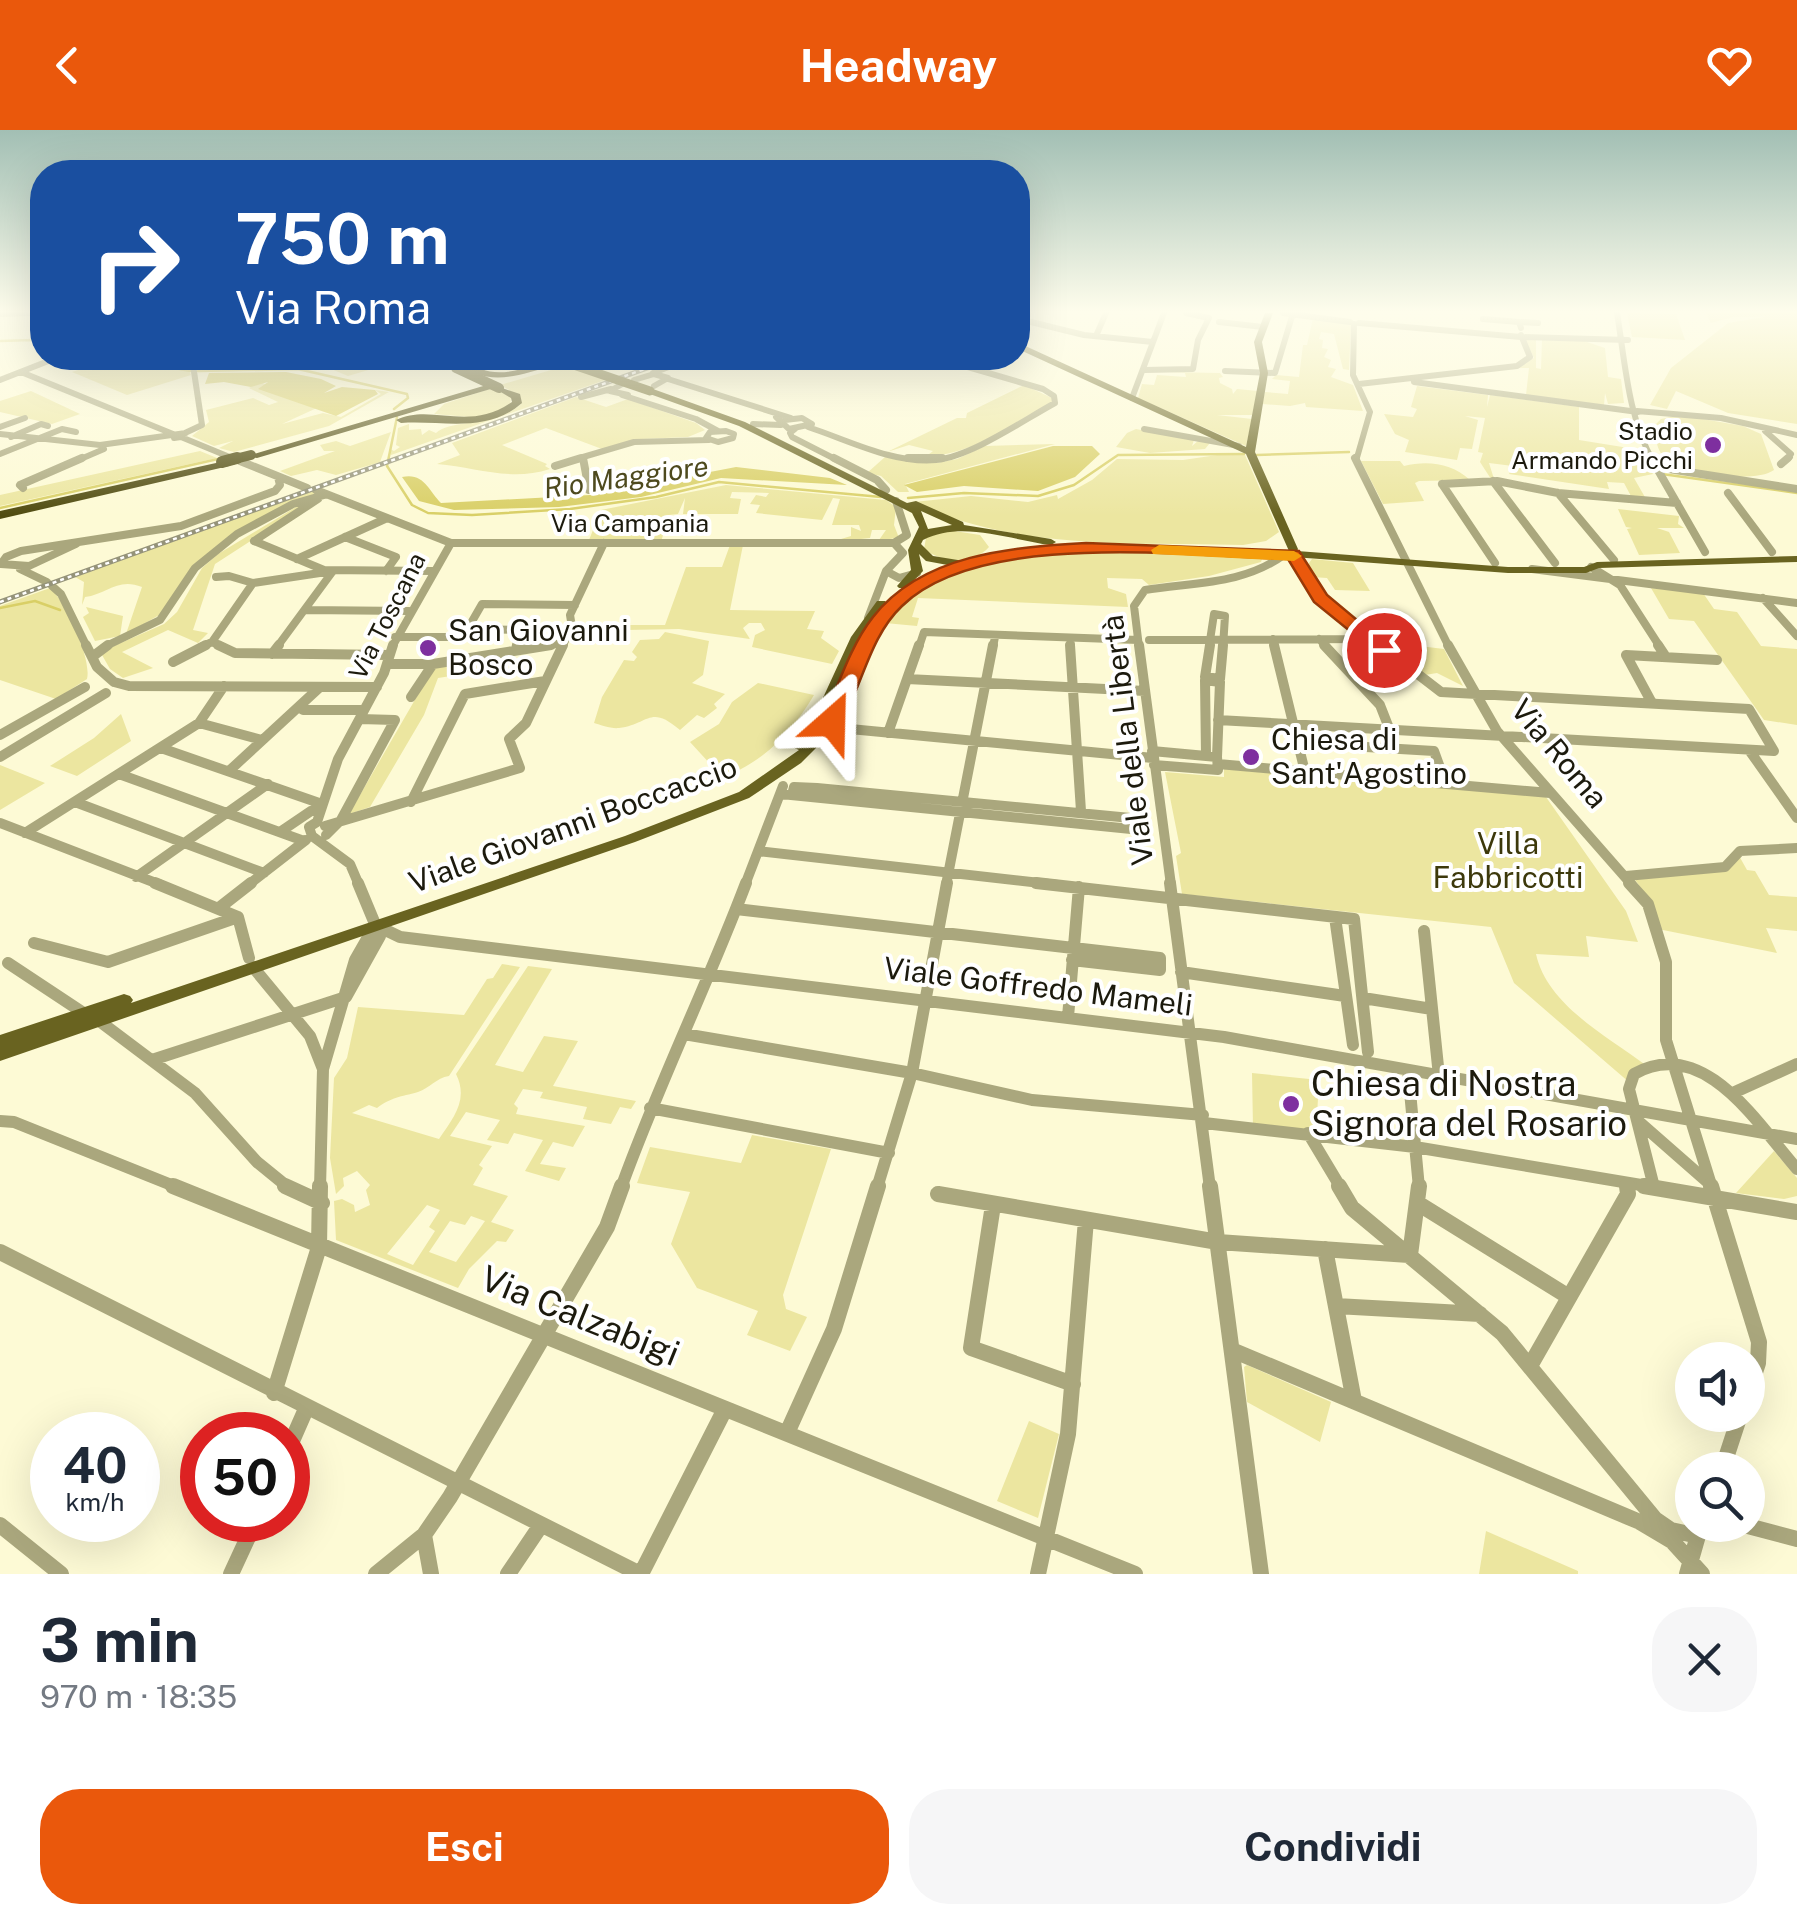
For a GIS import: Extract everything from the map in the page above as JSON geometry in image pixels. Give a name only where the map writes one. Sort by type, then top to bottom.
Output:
[{"type":"highway","points":[[286,446],[447,394],[465,380]]},
{"type":"highway","points":[[0,514],[384,423],[406,419],[476,422],[513,407],[517,398],[484,380]]},
{"type":"highway","points":[[332,435],[510,380]]},
{"type":"highway","points":[[445,423],[431,416],[433,408],[492,386]]},
{"type":"highway","points":[[237,459],[492,386]]},
{"type":"main road","points":[[621,380],[733,420],[893,496],[983,532],[1059,542],[1288,547],[1405,560],[1495,564],[1576,565],[1711,556],[1797,559]]},
{"type":"main road","points":[[1100,380],[1246,451]]},
{"type":"main road","points":[[1262,380],[1246,451],[1288,547]]},
{"type":"main road","points":[[649,390],[753,424],[893,496],[922,520],[924,531],[912,553],[917,573]]},
{"type":"main road","points":[[918,541],[937,529],[968,528]]},
{"type":"main road","points":[[983,532],[997,544],[987,558]]},
{"type":"main road","name":"Viale Giovanni Boccaccio","points":[[918,541],[922,554],[937,561],[970,563]]},
{"type":"main road","points":[[1288,547],[1532,569],[1797,551]]},
{"type":"main road","name":"Viale Giovanni Boccaccio","points":[[91,1017],[781,785],[822,726],[886,611],[920,584],[970,563],[1074,548],[1288,547]]},
{"type":"main road","name":"Viale Giovanni Boccaccio","points":[[822,726],[868,618],[917,573]]},
{"type":"main road","points":[[0,1042],[91,1017]]},
{"type":"main road","points":[[0,1054],[91,1017]]},
{"type":"street","name":"Via Campania","points":[[42,380],[317,493],[451,542],[894,543]]},
{"type":"street","points":[[0,430],[36,440],[113,445],[177,435],[202,423],[196,380]]},
{"type":"street","points":[[581,397],[631,380]]},
{"type":"street","points":[[649,390],[659,380]]},
{"type":"street","points":[[674,380],[772,415],[795,430]]},
{"type":"street","points":[[894,543],[906,536],[893,496],[877,480],[792,437],[790,432],[808,427],[904,459],[935,460],[962,453],[1055,403],[1054,395],[1019,380]]},
{"type":"street","points":[[1130,393],[1138,380]]},
{"type":"street","points":[[1218,720],[1774,751],[1749,709],[1472,692],[1355,462],[1370,413],[1357,380]]},
{"type":"street","points":[[1359,384],[1392,380]]},
{"type":"street","points":[[1416,380],[1714,417],[1797,435]]},
{"type":"street","points":[[1631,380],[1644,446],[1711,556]]},
{"type":"street","points":[[608,391],[622,395],[681,385]]},
{"type":"street","points":[[649,390],[712,433]]},
{"type":"street","points":[[555,466],[634,442],[692,439],[729,427],[728,422],[666,396]]},
{"type":"street","points":[[0,430],[25,418]]},
{"type":"street","points":[[753,424],[809,420],[812,424],[808,427]]},
{"type":"street","points":[[15,435],[41,424],[76,432]]},
{"type":"street","points":[[0,454],[62,429]]},
{"type":"street","points":[[1144,429],[1246,451]]},
{"type":"street","points":[[1764,430],[1794,454]]},
{"type":"street","points":[[1786,434],[1794,454]]},
{"type":"street","points":[[23,488],[20,485],[113,445]]},
{"type":"street","points":[[1780,464],[1794,454]]},
{"type":"street","points":[[587,457],[589,490]]},
{"type":"street","points":[[1658,471],[1797,489]]},
{"type":"street","points":[[110,687],[65,601],[35,574],[6,568],[0,561],[13,554],[171,528],[268,494],[279,488],[278,477]]},
{"type":"street","points":[[1495,564],[1442,484],[1493,481],[1558,493],[1677,503]]},
{"type":"street","points":[[1493,481],[1576,565],[1616,582],[1666,657]]},
{"type":"street","points":[[317,493],[254,540],[334,571]]},
{"type":"street","points":[[86,645],[112,642],[162,618],[189,575],[208,556],[317,493]]},
{"type":"street","points":[[1558,493],[1614,560]]},
{"type":"street","points":[[1728,493],[1772,552]]},
{"type":"street","points":[[902,523],[909,516],[922,520]]},
{"type":"street","points":[[297,558],[385,519]]},
{"type":"street","points":[[344,537],[396,557],[386,571]]},
{"type":"street","name":"Via Toscana","points":[[317,826],[338,759],[377,687],[395,638],[451,542]]},
{"type":"street","points":[[119,774],[285,834],[512,772],[520,766],[510,739],[526,723],[572,627],[569,618],[604,543]]},
{"type":"street","name":"Viale Giovanni Boccaccio","points":[[868,618],[886,571],[903,553],[894,543]]},
{"type":"street","points":[[18,568],[76,544]]},
{"type":"street","name":"Via Roma","points":[[1288,547],[1320,598],[1369,639],[1441,692],[1472,692],[1500,734],[1648,904],[1666,962],[1666,1035],[1713,1192]]},
{"type":"street","name":"Viale della Libertà","points":[[1261,1574],[1204,1119],[1153,758],[1144,640],[1134,606],[1143,591],[1245,573],[1270,565],[1288,547]]},
{"type":"street","points":[[35,550],[43,559]]},
{"type":"street","points":[[35,574],[34,567],[43,559]]},
{"type":"street","points":[[1532,569],[1539,573],[1795,605]]},
{"type":"street","points":[[272,654],[334,571]]},
{"type":"street","points":[[216,578],[228,576],[252,583],[334,571],[432,571]]},
{"type":"street","points":[[886,571],[899,578],[917,573]]},
{"type":"street","points":[[172,662],[212,642],[252,583]]},
{"type":"street","points":[[1762,598],[1797,636]]},
{"type":"street","points":[[395,638],[463,638],[482,604],[574,605]]},
{"type":"street","points":[[305,610],[408,611]]},
{"type":"street","points":[[1153,758],[1218,770],[1214,759],[1205,679],[1214,614],[1225,616],[1220,640],[1214,759]]},
{"type":"street","points":[[572,627],[623,628]]},
{"type":"street","points":[[468,630],[520,630],[516,650]]},
{"type":"street","points":[[888,733],[924,632],[1144,640],[1369,639]]},
{"type":"street","points":[[786,1433],[830,1341],[912,1073],[995,637]]},
{"type":"street","points":[[1070,638],[1080,811]]},
{"type":"street","points":[[1273,639],[1305,772]]},
{"type":"street","points":[[1319,639],[1380,705],[1389,728]]},
{"type":"street","points":[[73,714],[86,702],[94,662],[112,642]]},
{"type":"street","points":[[212,642],[242,653],[387,664],[433,664],[563,643]]},
{"type":"street","points":[[1652,703],[1624,658],[1717,660]]},
{"type":"street","points":[[411,698],[433,664]]},
{"type":"street","points":[[907,679],[1146,691]]},
{"type":"street","points":[[1205,679],[1220,680]]},
{"type":"street","points":[[411,802],[465,694],[545,681]]},
{"type":"street","points":[[25,832],[199,723],[224,686]]},
{"type":"street","points":[[0,757],[110,687]]},
{"type":"street","points":[[229,771],[320,687]]},
{"type":"street","points":[[0,735],[68,696],[88,689],[377,687]]},
{"type":"street","name":"Via Toscana","points":[[303,710],[362,714]]},
{"type":"street","points":[[341,820],[395,720],[362,714]]},
{"type":"street","points":[[199,723],[262,740]]},
{"type":"street","points":[[822,726],[1077,752],[1214,759],[1305,772],[1550,794]]},
{"type":"street","points":[[1298,744],[1434,751],[1446,784]]},
{"type":"street","points":[[160,748],[268,784],[317,826]]},
{"type":"street","points":[[1749,750],[1796,815]]},
{"type":"street","points":[[136,877],[268,784]]},
{"type":"street","points":[[376,1574],[424,1535],[458,1484],[606,1227],[650,1108],[736,909],[781,785],[1141,830],[1144,826],[1141,819],[962,807]]},
{"type":"street","points":[[74,802],[264,873]]},
{"type":"street","points":[[274,1393],[319,1247],[323,1069],[346,997],[378,943],[352,867],[334,851],[310,811],[285,834]]},
{"type":"street","points":[[0,823],[238,917],[251,962],[314,1042],[323,1069]]},
{"type":"street","points":[[218,908],[317,826]]},
{"type":"street","points":[[1626,876],[1664,870],[1709,870],[1725,867],[1740,851],[1797,848]]},
{"type":"street","points":[[758,852],[1354,919],[1368,1052]]},
{"type":"street","points":[[1068,1017],[1079,887]]},
{"type":"street","points":[[736,909],[936,932],[1160,970],[1160,958],[1073,954]]},
{"type":"street","points":[[34,943],[108,962],[238,917]]},
{"type":"street","points":[[1334,917],[1353,1045]]},
{"type":"street","name":"Viale Goffredo Mameli","points":[[373,921],[400,937],[1191,1033],[1633,1114],[1797,1139]]},
{"type":"street","points":[[1424,931],[1439,1076]]},
{"type":"street","points":[[8,963],[154,1059],[211,1108],[260,1169],[302,1197],[322,1203]]},
{"type":"street","points":[[1181,972],[1344,996]]},
{"type":"street","points":[[154,1059],[346,997]]},
{"type":"street","points":[[1362,998],[1432,1009]]},
{"type":"street","points":[[684,1034],[912,1073],[1032,1100],[1415,1147],[1652,1187],[1713,1192],[1797,1212]]},
{"type":"street","points":[[1735,1092],[1797,1064]]},
{"type":"street","points":[[1652,1187],[1629,1089],[1634,1074],[1648,1066],[1675,1066],[1711,1077],[1735,1092],[1797,1169]]},
{"type":"street","points":[[1408,1070],[1418,1204],[1410,1255]]},
{"type":"street","points":[[650,1108],[889,1153]]},
{"type":"street","points":[[1633,1114],[1713,1192],[1759,1342]]},
{"type":"street","name":"Via Calzabigi","points":[[0,1121],[14,1122],[1136,1574]]},
{"type":"street","points":[[1308,1133],[1352,1208],[1480,1314],[1530,1366],[1642,1513],[1672,1541],[1693,1569]]},
{"type":"street","points":[[1530,1366],[1628,1194],[1626,1183]]},
{"type":"street","points":[[938,1194],[1218,1242],[1410,1255]]},
{"type":"street","points":[[1777,1209],[1797,1203]]},
{"type":"street","points":[[1418,1204],[1569,1297]]},
{"type":"street","points":[[992,1205],[971,1348],[1073,1384]]},
{"type":"street","points":[[1038,1574],[1063,1463],[1086,1220]]},
{"type":"street","points":[[1325,1249],[1354,1401]]},
{"type":"street","points":[[0,1252],[274,1393],[641,1574],[725,1410]]},
{"type":"street","points":[[1336,1306],[1480,1314]]},
{"type":"street","points":[[1232,1350],[1675,1528]]},
{"type":"street","points":[[0,1525],[61,1574]]},
{"type":"street","points":[[508,1574],[541,1526]]},
{"type":"street","points":[[1765,1531],[1797,1539]]},
{"type":"street","points":[[424,1535],[431,1574]]},
{"type":"street","points":[[230,1574],[245,1542]]},
{"type":"street","points":[[1693,1569],[1698,1542]]},
{"type":"green space","points":[[92,380],[174,380],[127,395]]},
{"type":"green space","points":[[516,380],[604,380],[391,455],[390,449],[400,447],[396,445],[398,428],[409,424],[409,430],[421,429],[422,435],[429,430],[436,433],[499,416],[521,404],[518,395],[500,385]]},
{"type":"green space","points":[[1155,380],[1219,380],[1233,394],[1237,389],[1258,391],[1252,415],[1217,415],[1252,419],[1246,446],[1138,398],[1142,384],[1154,385]]},
{"type":"green space","points":[[1284,380],[1340,380],[1353,385],[1363,411],[1306,407],[1305,403],[1262,404],[1265,392],[1288,394],[1290,381]]},
{"type":"green space","points":[[1528,380],[1621,380],[1624,403],[1608,404],[1605,393],[1604,405],[1526,395]]},
{"type":"green space","points":[[1664,380],[1797,380],[1797,424],[1728,413],[1676,391],[1667,409],[1650,405]]},
{"type":"green space","points":[[260,382],[319,407],[282,424],[323,413],[341,417],[381,394],[375,390],[389,392],[329,426],[234,452],[219,448],[233,441],[214,446],[192,436],[209,422],[206,410],[253,398],[269,405],[278,402],[249,388]]},
{"type":"green space","points":[[1024,385],[1052,398],[1052,404],[977,444],[927,456],[933,451],[909,445],[887,452],[957,418],[966,418],[967,413]]},
{"type":"green space","points":[[1417,386],[1488,395],[1487,407],[1490,395],[1579,407],[1579,440],[1635,449],[1653,474],[1634,478],[1646,499],[1632,498],[1624,483],[1607,482],[1609,489],[1509,474],[1513,466],[1489,463],[1491,479],[1480,462],[1483,453],[1478,452],[1485,418],[1465,416],[1478,420],[1472,449],[1460,448],[1457,460],[1405,452],[1409,440],[1395,434],[1384,414],[1413,417],[1417,409],[1411,407]]},
{"type":"green space","points":[[492,388],[511,397],[510,406],[480,418],[434,414],[444,404]]},
{"type":"green space","points":[[31,391],[80,414],[52,424],[0,412],[0,401]]},
{"type":"green space","points":[[576,397],[606,407],[628,399],[696,423],[705,430],[688,437],[642,439],[602,449],[546,428],[502,445],[547,464],[550,469],[507,474],[437,464],[460,455],[452,443]]},
{"type":"green space","name":"Stadio Armando Picchi","points":[[1680,415],[1743,426],[1761,434],[1774,470],[1735,477],[1673,463],[1659,451],[1654,426],[1661,419]]},
{"type":"green space","points":[[1136,429],[1194,440],[1192,446],[1198,441],[1210,443],[1205,449],[1150,453],[1116,447],[1127,433]]},
{"type":"green space","points":[[391,432],[380,462],[336,475],[317,470],[291,476],[280,471],[335,451],[324,451],[320,445],[336,441],[350,446]]},
{"type":"green space","points":[[1055,444],[905,484],[909,492],[898,492],[881,476],[867,473],[885,457],[937,463],[985,446]]},
{"type":"green space","points":[[200,451],[217,458],[0,506],[0,495]]},
{"type":"green space","points":[[1231,453],[1245,455],[1279,532],[1266,541],[1243,545],[1075,541],[992,529],[914,502],[971,496],[1028,502],[1057,495],[1058,499],[1092,480],[1117,459],[1183,460]]},
{"type":"green space","points":[[1361,461],[1400,461],[1404,466],[1439,464],[1470,480],[1419,481],[1415,483],[1424,501],[1383,504]]},
{"type":"green space","points":[[726,485],[886,500],[896,507],[894,525],[899,538],[879,540],[886,530],[872,530],[870,538],[843,541],[851,536],[851,527],[861,531],[859,525],[832,525],[840,499],[833,498],[822,520],[756,513],[760,505],[750,504],[756,495],[766,497],[769,493],[732,492],[730,498],[741,499],[738,514],[683,514],[685,498],[678,514],[669,515],[661,542],[589,540],[601,510]]},
{"type":"green space","points":[[313,491],[318,493],[294,501],[194,564],[161,614],[126,634],[142,587],[119,585],[85,597],[82,605],[84,582],[75,577]]},
{"type":"green space","points":[[317,498],[215,564],[193,630],[208,633],[198,643],[168,630],[122,652],[153,668],[123,678],[110,669],[102,655],[107,649],[164,624],[177,612],[202,568],[218,554]]},
{"type":"green space","points":[[1618,509],[1679,516],[1678,524],[1684,528],[1657,528],[1669,532],[1680,553],[1639,555],[1627,529],[1632,528],[1626,527]]},
{"type":"green space","points":[[948,530],[980,535],[989,547],[975,557],[957,560],[924,549],[926,538]]},
{"type":"green space","points":[[730,545],[743,545],[730,610],[815,611],[807,629],[824,631],[821,638],[839,651],[832,664],[752,647],[755,635],[765,630],[761,623],[749,623],[743,628],[750,639],[679,629],[626,630],[628,625],[665,625],[686,567],[722,567]]},
{"type":"green space","points":[[1088,550],[1263,556],[1261,562],[1209,576],[1149,585],[1142,579],[1107,578],[1108,588],[1126,594],[1128,607],[918,598],[912,617],[919,618],[917,626],[885,623],[904,602],[950,574],[1033,554]]},
{"type":"green space","points":[[1312,559],[1353,563],[1370,591],[1335,590],[1327,578],[1312,577],[1306,567]]},
{"type":"green space","points":[[50,588],[76,631],[88,670],[87,679],[56,699],[0,680],[0,606]]},
{"type":"green space","points":[[1651,588],[1703,593],[1714,609],[1737,612],[1761,646],[1797,649],[1797,725],[1764,720],[1694,621],[1669,619]]},
{"type":"green space","points":[[86,607],[123,616],[120,636],[95,641],[83,617],[89,613]]},
{"type":"green space","points":[[665,632],[709,641],[703,675],[692,683],[725,694],[714,704],[717,708],[704,718],[697,715],[680,730],[655,717],[619,728],[594,723],[602,697],[624,660],[634,661],[637,657],[632,652],[640,640],[659,639]]},
{"type":"green space","points":[[1384,646],[1444,649],[1463,686],[1437,673],[1425,675]]},
{"type":"green space","points":[[496,656],[503,668],[438,678],[424,715],[370,807],[349,814],[435,665]]},
{"type":"green space","points":[[758,683],[814,695],[776,744],[752,763],[723,778],[690,742],[719,724],[732,702]]},
{"type":"green space","points":[[121,714],[131,741],[77,776],[50,766],[94,738]]},
{"type":"green space","points":[[0,765],[45,783],[0,810]]},
{"type":"green space","name":"Villa Fabbricotti","points":[[1224,769],[1546,797],[1626,911],[1638,942],[1586,936],[1589,957],[1536,954],[1542,972],[1565,1004],[1647,1066],[1630,1083],[1514,983],[1491,927],[1182,894],[1176,856],[1181,853],[1165,772],[1224,777]]},
{"type":"green space","points":[[1738,854],[1747,870],[1755,871],[1769,895],[1797,897],[1797,931],[1766,928],[1777,953],[1658,929],[1649,899],[1633,877],[1708,871]]},
{"type":"green space","points":[[502,964],[520,967],[449,1076],[377,1108],[369,1105],[352,1113],[439,1139],[460,1100],[456,1074],[528,966],[552,969],[495,1065],[523,1072],[544,1036],[578,1041],[553,1086],[636,1101],[631,1109],[620,1107],[611,1124],[583,1119],[587,1107],[540,1098],[543,1092],[523,1089],[514,1104],[518,1108],[516,1114],[585,1126],[573,1147],[553,1142],[540,1164],[566,1168],[559,1181],[525,1171],[543,1140],[514,1133],[508,1144],[487,1140],[500,1120],[466,1112],[450,1136],[492,1146],[479,1165],[483,1168],[473,1185],[508,1196],[491,1222],[514,1230],[506,1242],[497,1241],[469,1269],[458,1288],[336,1240],[334,1201],[342,1199],[354,1205],[355,1212],[370,1205],[366,1190],[370,1185],[357,1171],[343,1178],[344,1186],[336,1194],[330,1158],[334,1078],[347,1058],[358,1007],[464,1015],[487,979],[493,978]],"holes":[[[427,1205],[440,1210],[429,1227],[435,1231],[413,1265],[387,1254]],[[471,1216],[485,1221],[456,1262],[429,1252],[450,1221],[465,1225]]]},
{"type":"green space","points":[[1252,1073],[1319,1080],[1316,1134],[1253,1128]]},
{"type":"green space","points":[[752,1135],[831,1149],[783,1295],[786,1309],[807,1317],[790,1351],[747,1335],[758,1311],[697,1288],[671,1244],[690,1192],[637,1183],[650,1147],[741,1163]]},
{"type":"green space","points":[[1774,1151],[1797,1178],[1797,1196],[1784,1199],[1736,1193]]},
{"type":"green space","points":[[1247,1365],[1331,1402],[1320,1442],[1247,1402]]},
{"type":"green space","points":[[1029,1421],[1059,1434],[1038,1518],[997,1501]]},
{"type":"green space","points":[[1486,1531],[1578,1571],[1578,1574],[1479,1574]]},
{"type":"shaded area","points":[[206,380],[324,380],[336,386],[324,393],[342,387],[375,390],[378,394],[336,416],[258,389],[268,382],[251,387],[224,382],[205,384]]},
{"type":"shaded area","points":[[1053,446],[1092,446],[1100,454],[1075,477],[1038,491],[964,486],[917,492],[904,485]]},
{"type":"shaded area","points":[[736,467],[830,478],[847,485],[721,478],[641,497],[559,507],[454,510],[419,501],[402,477],[421,480],[441,503],[590,495]]},
{"type":"waterway","name":"Rio Maggiore","points":[[348,380],[407,394],[408,398],[394,409]]},
{"type":"waterway","name":"Rio Maggiore","points":[[397,417],[387,466],[412,505],[428,513],[472,515],[570,509],[656,497],[719,482],[881,497]]},
{"type":"waterway","name":"Rio Maggiore","points":[[1257,455],[1349,452]]},
{"type":"waterway","name":"Rio Maggiore","points":[[908,498],[964,493],[1038,496],[1074,485],[1118,455],[1244,454]]},
{"type":"waterway","points":[[0,508],[218,459]]},
{"type":"waterway","name":"Rio Maggiore","points":[[1662,474],[1797,493]]},
{"type":"waterway","points":[[0,608],[35,601],[60,610]]},
{"type":"railway","points":[[0,602],[613,380]]},
{"type":"slow traffic","points":[[1159,550],[1294,556]]},
{"type":"place","name":"Stadio Armando Picchi","points":[[1713,445]]},
{"type":"place","name":"San Giovanni Bosco","points":[[428,648]]},
{"type":"place","name":"Chiesa di Sant'Agostino","points":[[1251,757]]},
{"type":"place","name":"Chiesa di Nostra Signora del Rosario","points":[[1291,1104]]},
{"type":"route","points":[[832,722],[878,622],[898,600],[931,578],[962,566],[1029,551],[1086,548],[1294,554],[1320,598],[1384,650]]}]
